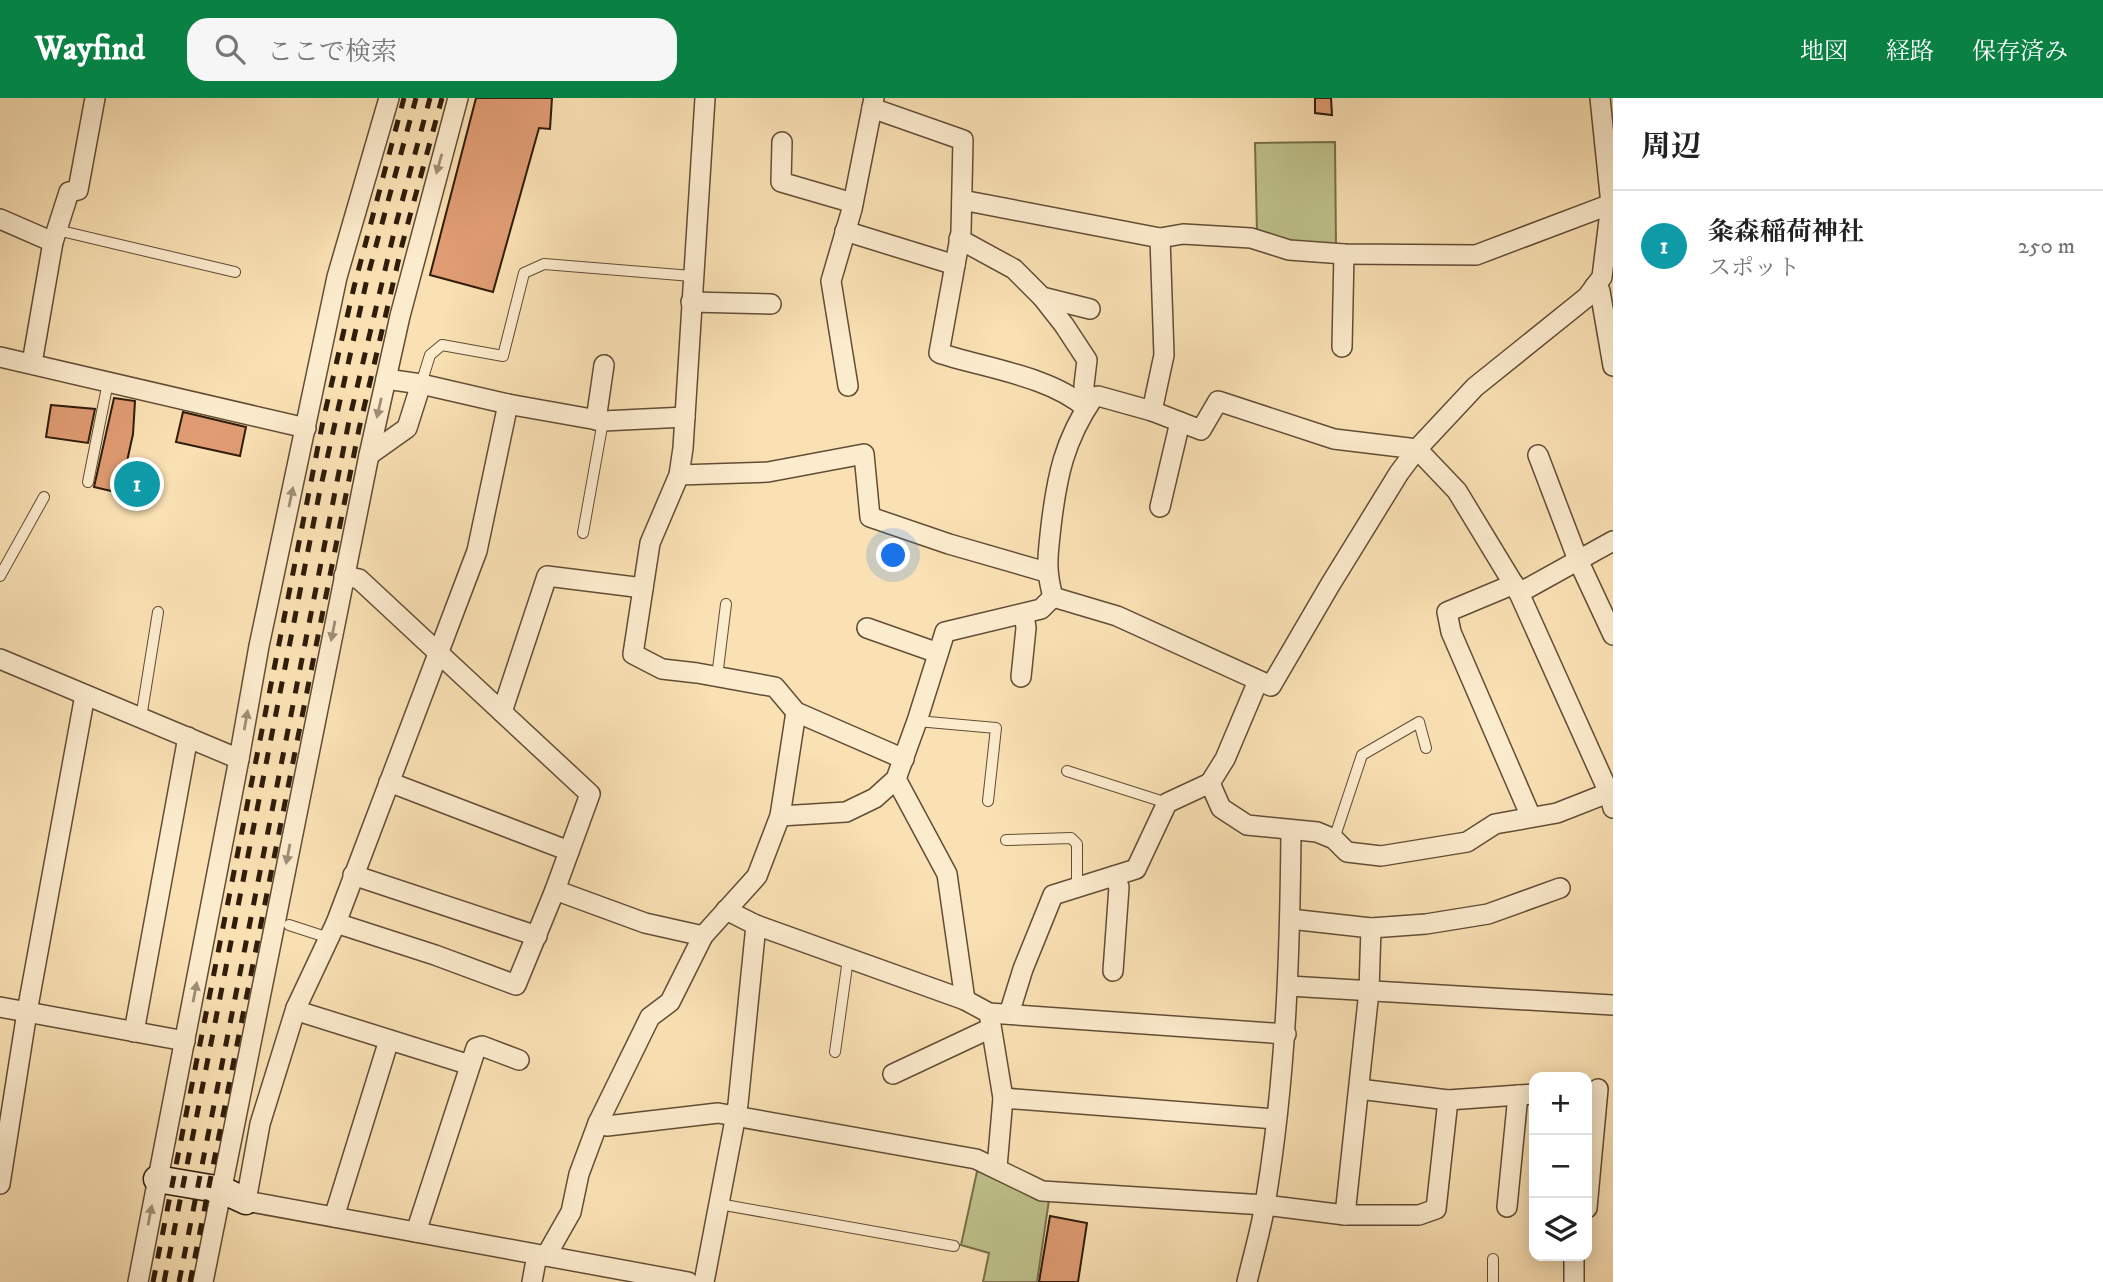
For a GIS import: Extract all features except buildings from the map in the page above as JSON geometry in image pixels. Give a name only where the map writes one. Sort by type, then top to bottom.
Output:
[{"type":"street","points":[[32,363],[55,236],[68,192],[78,190],[95,98]]},
{"type":"street","points":[[138,1282],[259,646],[337,277],[388,98]]},
{"type":"street","points":[[203,1282],[369,455],[430,196],[458,98]]},
{"type":"street","points":[[705,98],[679,475],[650,543],[632,654],[662,669],[775,687],[796,712],[904,759]]},
{"type":"street","points":[[1600,98],[1611,204],[1611,239],[1602,277],[1612,358]]},
{"type":"street","points":[[848,386],[831,281],[853,203],[873,103],[963,140],[959,239],[939,353],[969,363],[998,368],[1072,396],[1086,408]]},
{"type":"street","points":[[782,142],[781,182],[853,203]]},
{"type":"street","points":[[962,200],[1160,238],[1183,234],[1251,238],[1289,250],[1345,254],[1476,254],[1611,204]]},
{"type":"street","points":[[0,219],[55,236]]},
{"type":"street","points":[[845,231],[955,265]]},
{"type":"street","points":[[1152,411],[1164,355],[1160,238]]},
{"type":"street","points":[[959,239],[1014,269],[1042,297],[1064,325],[1087,360],[1084,385],[1086,408]]},
{"type":"street","points":[[1342,347],[1345,254]]},
{"type":"street","points":[[1042,297],[1090,309]]},
{"type":"street","points":[[1053,597],[1117,616],[1271,685],[1399,473],[1417,449],[1475,387],[1587,297],[1603,297]]},
{"type":"street","points":[[691,302],[771,304]]},
{"type":"street","points":[[0,357],[306,428]]},
{"type":"street","points":[[599,420],[604,365]]},
{"type":"street","points":[[386,380],[421,384],[508,404],[599,420],[685,417]]},
{"type":"street","points":[[369,455],[407,428],[421,384]]},
{"type":"street","points":[[1053,597],[1046,572],[1056,480],[1063,454],[1093,398],[1098,396],[1152,411],[1201,430],[1218,401],[1334,439],[1417,449],[1457,491],[1517,588],[1612,797],[1557,813],[1495,824],[1467,842],[1381,856],[1347,852],[1334,839],[1317,832],[1247,825],[1221,808],[1210,783]]},
{"type":"street","points":[[246,1201],[260,1124],[296,1008],[333,931],[477,551],[508,404]]},
{"type":"street","points":[[1160,507],[1180,422]]},
{"type":"street","points":[[679,475],[768,472],[864,454],[870,517],[1046,572]]},
{"type":"street","points":[[1538,455],[1578,560],[1613,635]]},
{"type":"street","points":[[1531,817],[1451,632],[1447,612],[1517,588],[1613,541]]},
{"type":"street","points":[[333,931],[435,955],[516,985],[590,794],[359,579],[344,576]]},
{"type":"street","points":[[502,712],[547,576],[643,588]]},
{"type":"street","points":[[779,816],[846,812],[875,798],[896,779],[944,632],[1041,609],[1053,597]]},
{"type":"street","points":[[1021,677],[1026,628],[1024,614]]},
{"type":"street","points":[[867,628],[938,653]]},
{"type":"street","points":[[0,661],[239,758]]},
{"type":"street","points":[[1009,1014],[1023,969],[1053,895],[1136,869],[1167,803],[1210,783],[1225,759],[1258,681]]},
{"type":"street","points":[[0,1184],[27,1012],[85,695]]},
{"type":"street","points":[[532,1282],[541,1256],[571,1212],[579,1174],[598,1122],[650,1017],[670,1002],[703,936],[757,876],[779,816],[796,712]]},
{"type":"street","points":[[134,1032],[188,737]]},
{"type":"street","points":[[896,779],[947,874],[965,1000]]},
{"type":"street","points":[[389,782],[569,851]]},
{"type":"street","points":[[1247,1282],[1265,1205],[1286,1034],[1291,830]]},
{"type":"street","points":[[354,875],[537,936]]},
{"type":"street","points":[[1113,971],[1119,887],[1114,876]]},
{"type":"street","points":[[1290,919],[1371,928],[1426,924],[1488,914],[1560,888]]},
{"type":"street","points":[[555,890],[645,923],[703,936]]},
{"type":"street","points":[[726,910],[757,925],[965,1000],[990,1020],[1003,1098],[997,1167]]},
{"type":"street","points":[[704,1282],[735,1116],[757,925]]},
{"type":"street","points":[[1345,1215],[1369,991],[1371,928]]},
{"type":"street","points":[[1289,986],[1613,1005]]},
{"type":"street","points":[[0,1007],[185,1041]]},
{"type":"street","points":[[296,1008],[304,1013],[470,1065]]},
{"type":"street","points":[[893,1074],[990,1020],[1009,1014],[1286,1034]]},
{"type":"street","points":[[334,1217],[389,1040]]},
{"type":"street","points":[[416,1232],[476,1048],[482,1046],[519,1059]]},
{"type":"street","points":[[1359,1089],[1448,1101],[1526,1095],[1507,1207]]},
{"type":"street","points":[[1588,1198],[1599,1089]]},
{"type":"street","points":[[1003,1098],[1276,1119]]},
{"type":"street","points":[[598,1122],[607,1126],[718,1113],[976,1159],[1042,1191],[1265,1205],[1345,1215],[1419,1215],[1436,1209],[1448,1101]]},
{"type":"street","points":[[157,1179],[222,1190],[246,1201],[688,1282]]},
{"type":"street","points":[[1574,1261],[1574,1282]]},
{"type":"lane","points":[[55,236],[235,272]]},
{"type":"lane","points":[[421,384],[430,355],[442,345],[503,356],[524,274],[544,264],[692,276]]},
{"type":"lane","points":[[88,482],[107,382]]},
{"type":"lane","points":[[583,533],[599,420]]},
{"type":"lane","points":[[0,576],[44,498]]},
{"type":"lane","points":[[717,677],[726,604]]},
{"type":"lane","points":[[141,718],[158,612]]},
{"type":"lane","points":[[917,721],[996,728],[988,801]]},
{"type":"lane","points":[[1334,839],[1362,755],[1419,722],[1426,748]]},
{"type":"lane","points":[[1068,771],[1167,803]]},
{"type":"lane","points":[[1006,840],[1070,838],[1077,844],[1077,887]]},
{"type":"lane","points":[[289,925],[333,931]]},
{"type":"lane","points":[[835,1052],[849,959]]},
{"type":"lane","points":[[719,1203],[954,1246]]},
{"type":"lane","points":[[1493,1259],[1493,1282]]},
{"type":"green space","points":[[1335,142],[1336,248],[1297,247],[1257,233],[1255,143]]},
{"type":"green space","points":[[978,1167],[1049,1200],[1037,1282],[983,1282],[989,1253],[961,1245]]},
{"type":"railway","points":[[153,1282],[323,421],[354,287],[404,98]]},
{"type":"railway","points":[[164,1282],[319,495],[367,279],[416,98]]},
{"type":"railway","points":[[179,1282],[349,421],[396,224],[430,98]]},
{"type":"railway","points":[[190,1282],[359,429],[402,245],[442,98]]},
{"type":"place","name":"粂森稲荷神社","points":[[137,484]]}]
